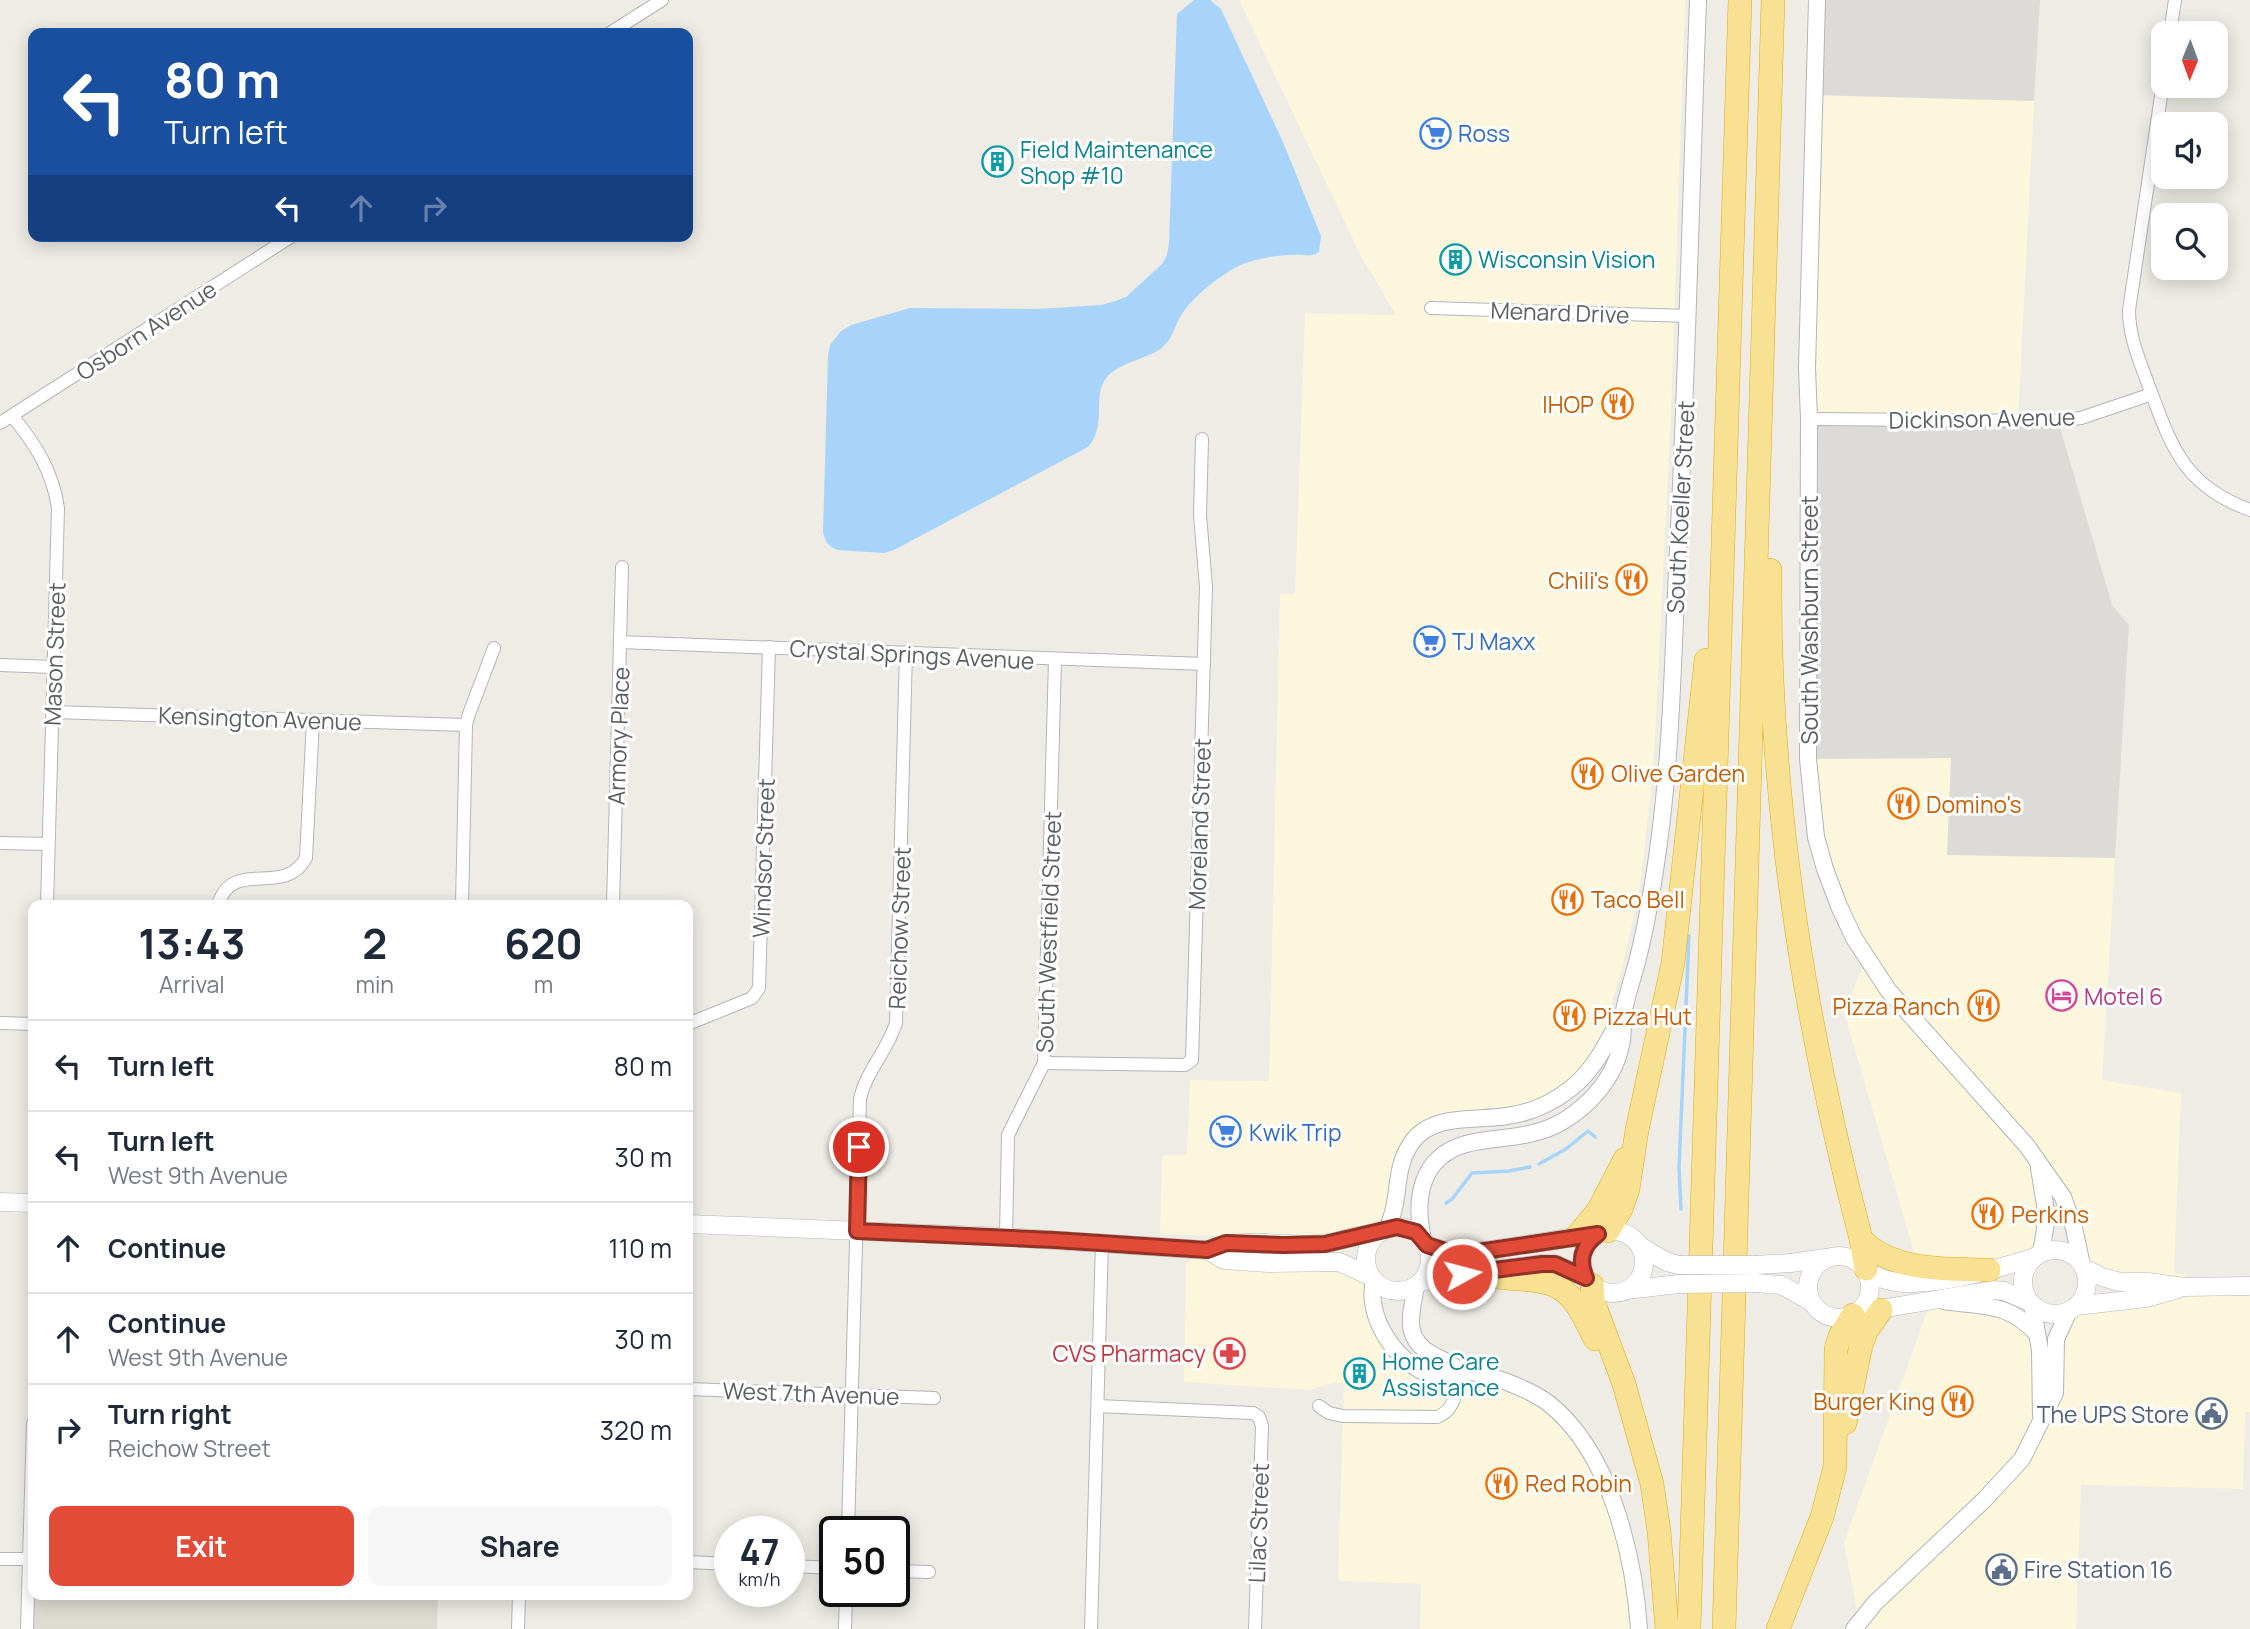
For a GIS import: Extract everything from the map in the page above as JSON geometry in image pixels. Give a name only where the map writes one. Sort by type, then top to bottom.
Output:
[{"type":"highway","points":[[1689,1629],[1740,0]]},
{"type":"highway","points":[[1724,1629],[1773,0]]},
{"type":"highway","points":[[1760,422],[1770,481],[1773,669],[1782,802],[1790,872],[1818,1049],[1867,1271]]},
{"type":"highway","points":[[1594,1234],[1621,1209],[1628,1189],[1637,1130],[1673,963],[1708,643],[1721,619]]},
{"type":"highway","points":[[1594,1234],[1594,1217],[1608,1194],[1637,1130]]},
{"type":"highway","points":[[1861,1239],[1878,1254],[1918,1266],[1989,1270]]},
{"type":"highway","points":[[1474,1273],[1546,1281],[1568,1293],[1577,1304],[1630,1408]]},
{"type":"highway","points":[[1589,1282],[1593,1301],[1624,1384],[1652,1484],[1659,1531],[1667,1629]]},
{"type":"highway","points":[[1778,1629],[1822,1517],[1835,1467],[1836,1349],[1840,1336],[1864,1312]]},
{"type":"main road","points":[[0,1202],[28,1203]]},
{"type":"main road","points":[[693,1224],[1006,1237],[1207,1250],[1226,1243],[1325,1244],[1407,1228],[1425,1242],[1448,1252],[1464,1254],[1594,1234],[1626,1233],[1640,1246],[1667,1262],[1679,1275]]},
{"type":"main road","points":[[1372,1278],[1366,1264],[1366,1252],[1371,1241],[1384,1231]]},
{"type":"main road","points":[[1589,1282],[1581,1258],[1594,1234]]},
{"type":"main road","points":[[1420,1283],[1430,1262],[1425,1242]]},
{"type":"main road","points":[[1626,1290],[1634,1286],[1643,1271],[1644,1254],[1640,1246]]},
{"type":"main road","points":[[1207,1250],[1224,1260],[1268,1263],[1339,1262],[1372,1278],[1382,1288],[1394,1292],[1405,1291],[1420,1283],[1474,1273],[1555,1264],[1608,1293],[1679,1275],[1756,1274],[1791,1263],[1837,1255],[1848,1256],[1858,1261],[1867,1271],[1889,1281],[1910,1283],[1989,1270],[2053,1250],[2075,1256],[2083,1267],[2087,1289],[2073,1309]]},
{"type":"main road","points":[[2030,1303],[2023,1276],[2027,1265],[2038,1255]]},
{"type":"main road","points":[[1812,1302],[1809,1277],[1813,1269],[1826,1258]]},
{"type":"main road","points":[[2083,1267],[2113,1281],[2185,1287],[2250,1286]]},
{"type":"main road","points":[[1864,1312],[1871,1284],[1867,1271]]},
{"type":"main road","points":[[1756,1274],[1812,1302],[1827,1315],[1840,1318],[1993,1290],[2004,1291],[2050,1314],[2146,1298],[2185,1287]]},
{"type":"street","points":[[618,28],[662,0]]},
{"type":"street","name":"South Koeller Street","points":[[1425,1242],[1418,1208],[1420,1192],[1435,1164],[1461,1146],[1544,1130],[1567,1118],[1590,1100],[1616,1061],[1622,1045],[1624,1010],[1651,897],[1665,792],[1689,316],[1698,0]]},
{"type":"street","name":"South Washburn Street","points":[[1816,0],[1807,368],[1808,759],[1816,837],[1825,869],[1854,938],[1888,990],[2012,1129],[2063,1197],[2083,1267]]},
{"type":"street","points":[[2172,21],[2175,0]]},
{"type":"street","points":[[2161,98],[2129,310],[2132,341],[2164,430],[2183,463],[2210,488],[2231,502],[2250,510]]},
{"type":"street","name":"Osborn Avenue","points":[[0,423],[283,242]]},
{"type":"street","name":"Menard Drive","points":[[1431,308],[1689,316]]},
{"type":"street","name":"Dickinson Avenue","points":[[1809,419],[2058,421],[2081,418],[2152,394]]},
{"type":"street","name":"Mason Street","points":[[12,416],[43,459],[55,490],[58,508],[47,900]]},
{"type":"street","name":"Moreland Street","points":[[1044,1063],[1185,1065],[1192,1060],[1204,664],[1205,572],[1200,515],[1202,439]]},
{"type":"street","name":"Armory Place","points":[[613,900],[622,567]]},
{"type":"street","name":"Crystal Springs Avenue","points":[[620,642],[1204,664]]},
{"type":"street","name":"Windsor Street","points":[[693,1022],[752,998],[759,988],[769,647]]},
{"type":"street","points":[[462,900],[468,714],[494,648]]},
{"type":"street","name":"Reichow Street","points":[[848,1516],[860,1099],[866,1081],[896,1023],[906,652]]},
{"type":"street","name":"South Westfield Street","points":[[1006,1237],[1008,1135],[1044,1063],[1055,660]]},
{"type":"street","points":[[0,666],[53,667]]},
{"type":"street","name":"Kensington Avenue","points":[[53,712],[467,725]]},
{"type":"street","points":[[220,900],[231,884],[246,878],[288,876],[296,872],[306,858],[313,720]]},
{"type":"street","points":[[0,843],[48,844]]},
{"type":"street","name":"South Koeller Street","points":[[1384,1231],[1395,1205],[1400,1165],[1414,1140],[1431,1127],[1444,1122],[1508,1116],[1527,1112],[1555,1099],[1584,1077],[1594,1065],[1624,1010]]},
{"type":"street","points":[[0,1023],[28,1024]]},
{"type":"street","name":"South Washburn Street","points":[[2038,1255],[2047,1217],[2039,1166]]},
{"type":"street","points":[[1091,1629],[1102,1242]]},
{"type":"street","points":[[1372,1278],[1371,1290],[1379,1322],[1390,1344],[1402,1357],[1420,1370],[1445,1378],[1461,1372]]},
{"type":"street","points":[[1420,1283],[1410,1316],[1413,1334],[1428,1352],[1450,1362],[1461,1372],[1506,1381],[1529,1392],[1558,1412],[1582,1440],[1594,1459],[1619,1521],[1632,1576],[1639,1629]]},
{"type":"street","points":[[1931,1300],[2000,1308],[2024,1319],[2038,1334]]},
{"type":"street","points":[[2030,1303],[2040,1350],[2041,1418]]},
{"type":"street","points":[[1853,1629],[1875,1603],[2009,1475],[2029,1446],[2054,1393],[2056,1339],[2073,1309]]},
{"type":"street","points":[[1319,1406],[1329,1413],[1343,1416],[1437,1418],[1448,1412],[1453,1405],[1461,1372]]},
{"type":"street","name":"West 7th Avenue","points":[[693,1389],[934,1398]]},
{"type":"street","name":"Lilac Street","points":[[1098,1406],[1253,1413],[1259,1417],[1262,1426],[1255,1629]]},
{"type":"street","points":[[0,1559],[28,1559]]},
{"type":"street","points":[[693,1562],[714,1563]]},
{"type":"street","points":[[910,1571],[929,1572]]},
{"type":"street","points":[[27,1629],[28,1594]]},
{"type":"street","points":[[517,1629],[519,1600]]},
{"type":"street","points":[[845,1629],[846,1607]]},
{"type":"shaded area","points":[[1239,0],[1685,0],[1671,413],[1653,774],[1640,887],[1622,969],[1601,1038],[1573,1077],[1559,1088],[1527,1104],[1449,1113],[1424,1123],[1400,1145],[1394,1156],[1388,1203],[1381,1218],[1354,1230],[1326,1236],[1160,1234],[1162,1155],[1187,1155],[1190,1080],[1269,1081],[1280,594],[1295,594],[1305,313],[1396,315],[1361,256]]},
{"type":"shaded area","points":[[1817,0],[2040,0],[2034,101],[1813,95]]},
{"type":"shaded area","points":[[1813,95],[2034,101],[2018,421],[1809,419]]},
{"type":"shaded area","points":[[1809,419],[2058,421],[2112,605],[2129,625],[2115,858],[1947,855],[1951,758],[1808,759]]},
{"type":"shaded area","points":[[1951,758],[1948,855],[2115,858],[2102,1080],[2181,1093],[2174,1273],[2185,1274],[2185,1287],[2250,1286],[2250,1412],[2245,1412],[2243,1489],[2081,1485],[2076,1629],[1854,1629],[1859,1622],[1844,1543],[1931,1300],[2017,1315],[2056,1379],[2069,1311],[2183,1288],[2084,1268],[2074,1228],[2040,1167],[2047,1217],[2035,1257],[1918,1266],[1844,1012],[1867,957],[1825,869],[1808,759]]},
{"type":"shaded area","points":[[1207,1250],[1370,1276],[1377,1313],[1420,1370],[1461,1372],[1546,1402],[1610,1494],[1639,1629],[1420,1629],[1421,1584],[1338,1581],[1344,1383],[1332,1383],[1309,1390],[1184,1382],[1186,1263]]},
{"type":"shaded area","points":[[32,1600],[438,1600],[437,1629],[27,1629]]},
{"type":"water","points":[[1194,0],[1210,0],[1221,9],[1283,142],[1321,236],[1319,252],[1251,261],[1235,268],[1204,290],[1184,311],[1164,346],[1118,368],[1107,377],[1100,392],[1097,429],[1088,447],[894,550],[884,553],[837,550],[831,547],[823,532],[828,356],[830,345],[841,331],[851,325],[910,308],[1037,309],[1101,305],[1126,297],[1162,264],[1169,243],[1177,14]]},
{"type":"waterway","points":[[1681,1209],[1679,1168],[1689,936]]},
{"type":"waterway","points":[[1539,1164],[1566,1149],[1588,1131],[1595,1137]]},
{"type":"waterway","points":[[1446,1203],[1472,1173],[1530,1167]]},
{"type":"place","name":"Ross","points":[[1435,133]]},
{"type":"place","name":"Field Maintenance Shop #10","points":[[997,162]]},
{"type":"place","name":"Wisconsin Vision","points":[[1455,259]]},
{"type":"place","name":"IHOP","points":[[1617,404]]},
{"type":"place","name":"Chili's","points":[[1632,580]]},
{"type":"place","name":"TJ Maxx","points":[[1429,641]]},
{"type":"place","name":"Olive Garden","points":[[1588,773]]},
{"type":"place","name":"Domino's","points":[[1903,804]]},
{"type":"place","name":"Taco Bell","points":[[1568,899]]},
{"type":"place","name":"Motel 6","points":[[2061,996]]},
{"type":"place","name":"Pizza Ranch","points":[[1983,1006]]},
{"type":"place","name":"Pizza Hut","points":[[1570,1016]]},
{"type":"place","name":"Kwik Trip","points":[[1226,1132]]},
{"type":"place","name":"Perkins","points":[[1988,1214]]},
{"type":"place","name":"CVS Pharmacy","points":[[1229,1353]]},
{"type":"place","name":"Home Care Assistance","points":[[1359,1374]]},
{"type":"place","name":"Burger King","points":[[1958,1401]]},
{"type":"place","name":"The UPS Store","points":[[2212,1414]]},
{"type":"place","name":"Red Robin","points":[[1502,1483]]},
{"type":"place","name":"Fire Station 16","points":[[2001,1569]]},
{"type":"route","points":[[859,1147],[857,1231],[1102,1242],[1207,1250],[1226,1243],[1325,1244],[1397,1227],[1416,1232],[1427,1245],[1454,1254],[1598,1234],[1590,1240],[1581,1258],[1586,1278],[1555,1264],[1462,1274]]}]
